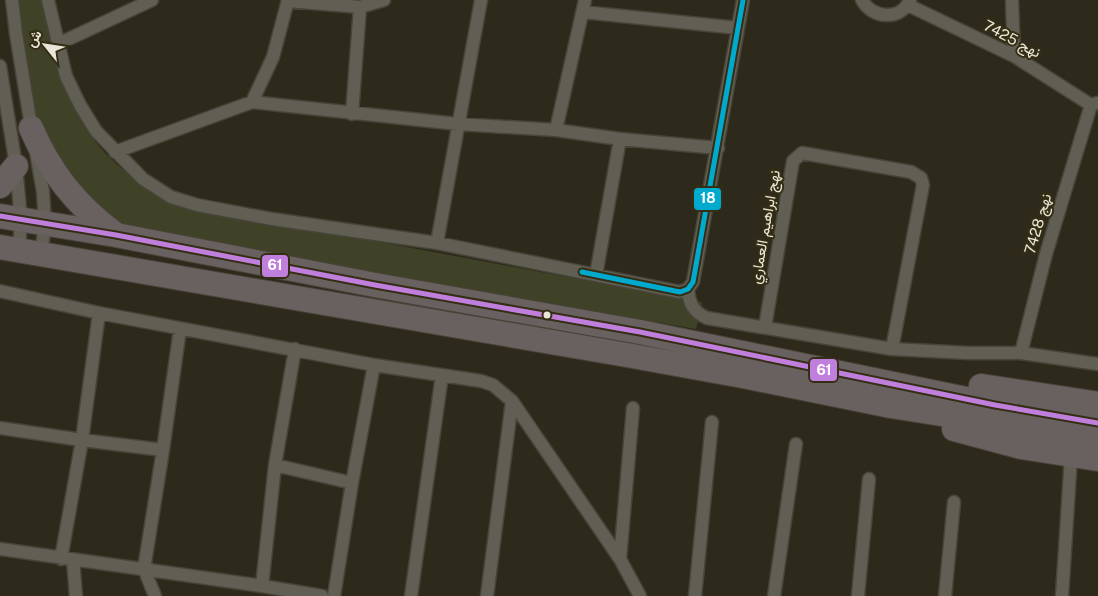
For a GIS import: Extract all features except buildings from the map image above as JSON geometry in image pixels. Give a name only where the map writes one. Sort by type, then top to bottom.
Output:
[{"type":"highway","points":[[31,128],[40,149],[65,188],[86,211],[116,235]]},
{"type":"highway","points":[[0,186],[16,166]]},
{"type":"highway","points":[[11,218],[116,235],[375,285],[640,332],[995,405],[1098,423]]},
{"type":"highway","points":[[20,250],[628,355],[891,406],[1098,442]]},
{"type":"highway","points":[[896,384],[945,381],[1098,404]]},
{"type":"highway","points":[[891,406],[929,422],[1021,447],[1098,459]]},
{"type":"street","points":[[12,0],[31,128],[43,192],[45,224],[20,250]]},
{"type":"street","points":[[48,0],[66,76],[80,105],[96,131],[143,179],[171,197],[197,205],[272,219],[437,244],[680,292],[688,289],[693,282],[743,0]]},
{"type":"street","points":[[58,44],[152,0]]},
{"type":"street","points":[[252,102],[272,57],[288,0],[360,7],[384,0]]},
{"type":"street","points":[[437,244],[481,0]]},
{"type":"street","points":[[862,0],[870,11],[880,15],[891,15],[901,12],[909,2]]},
{"type":"street","points":[[1012,0],[1014,56]]},
{"type":"street","name":"نهج 7425","points":[[909,2],[1014,56],[1094,104]]},
{"type":"street","points":[[556,130],[584,6],[738,28]]},
{"type":"street","points":[[352,114],[360,7]]},
{"type":"street","points":[[0,66],[16,166],[11,218],[20,250]]},
{"type":"street","points":[[115,152],[252,102],[352,114],[458,124],[556,130],[620,139],[718,148]]},
{"type":"street","name":"نهج 7428","points":[[1021,353],[1046,254],[1094,104]]},
{"type":"street","points":[[596,275],[620,139]]},
{"type":"street","name":"نهج ابراهيم العماري","points":[[764,327],[793,161],[802,153],[811,154],[911,172],[921,178],[923,185],[892,349]]},
{"type":"street","points":[[688,289],[689,298],[698,314],[707,318],[892,349],[969,353],[1021,353],[1098,364]]},
{"type":"street","points":[[0,291],[180,329],[374,365],[481,381],[492,385],[512,401],[620,559],[640,596]]},
{"type":"street","points":[[76,596],[67,559],[99,313]]},
{"type":"street","points":[[155,596],[144,570],[180,329]]},
{"type":"street","points":[[262,586],[275,465],[295,349]]},
{"type":"street","points":[[334,596],[352,483],[374,365]]},
{"type":"street","points":[[411,596],[442,375]]},
{"type":"street","points":[[487,596],[512,401]]},
{"type":"street","points":[[620,559],[633,408]]},
{"type":"street","points":[[695,596],[712,422]]},
{"type":"street","points":[[0,428],[163,450]]},
{"type":"street","points":[[774,596],[796,444]]},
{"type":"street","points":[[1062,596],[1072,456]]},
{"type":"street","points":[[275,465],[352,483]]},
{"type":"street","points":[[858,596],[869,480]]},
{"type":"street","points":[[944,596],[954,502]]},
{"type":"street","points":[[0,549],[144,570],[248,590],[262,586],[322,596]]},
{"type":"green space","points":[[12,0],[42,0],[57,63],[72,104],[82,123],[116,164],[175,204],[702,302],[696,329],[118,228],[87,204],[37,125]]},
{"type":"transit line","name":"18","points":[[582,272],[680,292],[688,289],[693,282],[743,0]]},
{"type":"transit line","name":"61","points":[[0,216],[116,235],[375,285],[640,332],[995,405],[1098,423]]}]
